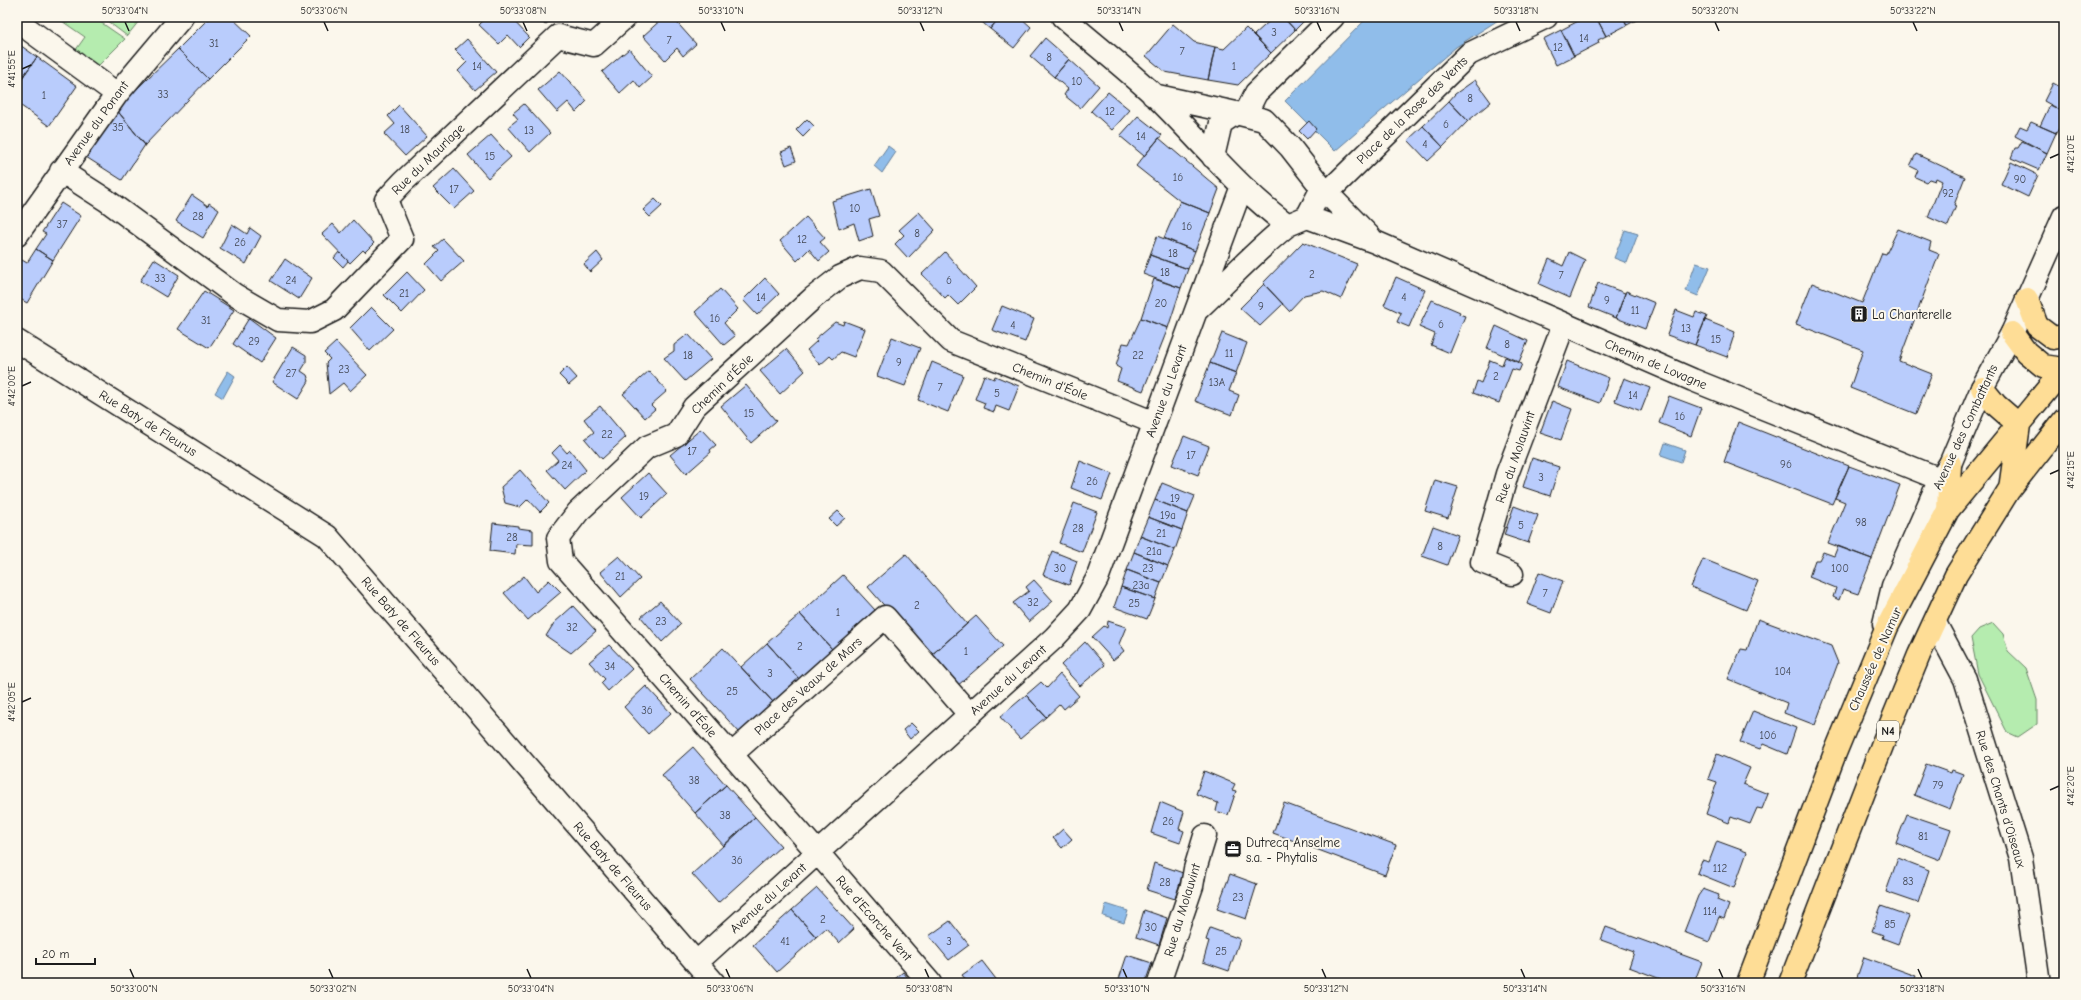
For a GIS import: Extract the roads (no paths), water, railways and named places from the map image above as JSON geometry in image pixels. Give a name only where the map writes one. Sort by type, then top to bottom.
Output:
[{"type":"main road","points":[[2027,299],[2037,326],[2053,338],[2064,336]]},
{"type":"main road","points":[[2012,333],[2026,352],[2043,366],[2064,369]]},
{"type":"main road","name":"Chaussée de Namur","points":[[1748,983],[1834,753],[1880,643],[1948,510],[2064,369]]},
{"type":"main road","points":[[1982,388],[1996,406],[2018,425],[2009,490]]},
{"type":"main road","name":"N4","points":[[1790,983],[1883,743],[1919,655],[1935,623],[1956,574],[2009,490],[2064,420]]},
{"type":"main road","points":[[1945,471],[1948,510]]},
{"type":"street","name":"Avenue du Ponant","points":[[17,235],[117,94],[182,17]]},
{"type":"street","name":"Rue du Maurlage","points":[[61,171],[106,200],[235,295],[278,320],[310,322],[334,310],[402,239],[386,200],[403,182],[558,36],[594,44],[625,17]]},
{"type":"street","points":[[1063,17],[1153,95],[1213,157]]},
{"type":"street","points":[[1213,157],[1221,123],[1241,114],[1256,93],[1333,17]]},
{"type":"street","name":"Place de la Rose des Vents","points":[[1298,221],[1325,190],[1469,54],[1546,17]]},
{"type":"street","points":[[17,21],[117,94]]},
{"type":"street","points":[[1153,95],[1241,114]]},
{"type":"street","name":"Chemin de Lovagne","points":[[1241,114],[1264,120],[1290,147],[1325,190],[1375,242]]},
{"type":"street","name":"Chemin de Lovagne","points":[[1213,157],[1266,209],[1298,221],[1375,242],[1738,398],[1945,471]]},
{"type":"street","name":"Avenue du Levant","points":[[697,962],[1054,638],[1080,610],[1097,579],[1242,186]]},
{"type":"street","name":"Avenue des Combattants","points":[[1880,643],[1893,586],[1982,388],[2012,333],[2064,216]]},
{"type":"street","name":"Avenue du Levant","points":[[1196,312],[1266,242],[1298,221]]},
{"type":"street","name":"Chemin d'Éole","points":[[818,853],[561,560],[558,538],[578,512],[648,447],[676,435],[694,407],[824,289],[840,277],[860,268],[881,271],[951,341],[1155,423]]},
{"type":"street","name":"Rue du Molauvint","points":[[1512,574],[1482,562],[1507,474],[1564,324]]},
{"type":"street","name":"Rue Baty de Fleurus","points":[[17,341],[328,536],[714,983]]},
{"type":"street","name":"Place des Veaux de Mars","points":[[731,755],[805,691],[885,618],[970,715]]},
{"type":"street","name":"Rue des Chants d'Oiseaux","points":[[1935,623],[1965,679],[2021,858],[2039,983]]},
{"type":"street","name":"Rue du Molauvint","points":[[1159,983],[1192,886],[1195,869],[1205,836]]},
{"type":"street","name":"Rue d'Ecorche Vent","points":[[818,853],[930,983]]},
{"type":"water","points":[[1368,17],[1503,17],[1456,47],[1335,151],[1285,101]]},
{"type":"water","points":[[888,146],[896,152],[882,173],[874,166]]},
{"type":"water","points":[[1625,230],[1638,234],[1627,263],[1614,258]]},
{"type":"water","points":[[1696,263],[1710,267],[1698,296],[1686,291]]},
{"type":"water","points":[[228,371],[235,376],[223,398],[215,393]]},
{"type":"water","points":[[1665,443],[1685,450],[1681,462],[1661,455]]},
{"type":"water","points":[[1106,904],[1128,911],[1124,923],[1103,916]]},
{"type":"place","name":"La Chanterelle","points":[[1859,314]]},
{"type":"place","name":"Dutrecq Anselme s.a. - Phytalis","points":[[1233,849]]}]
